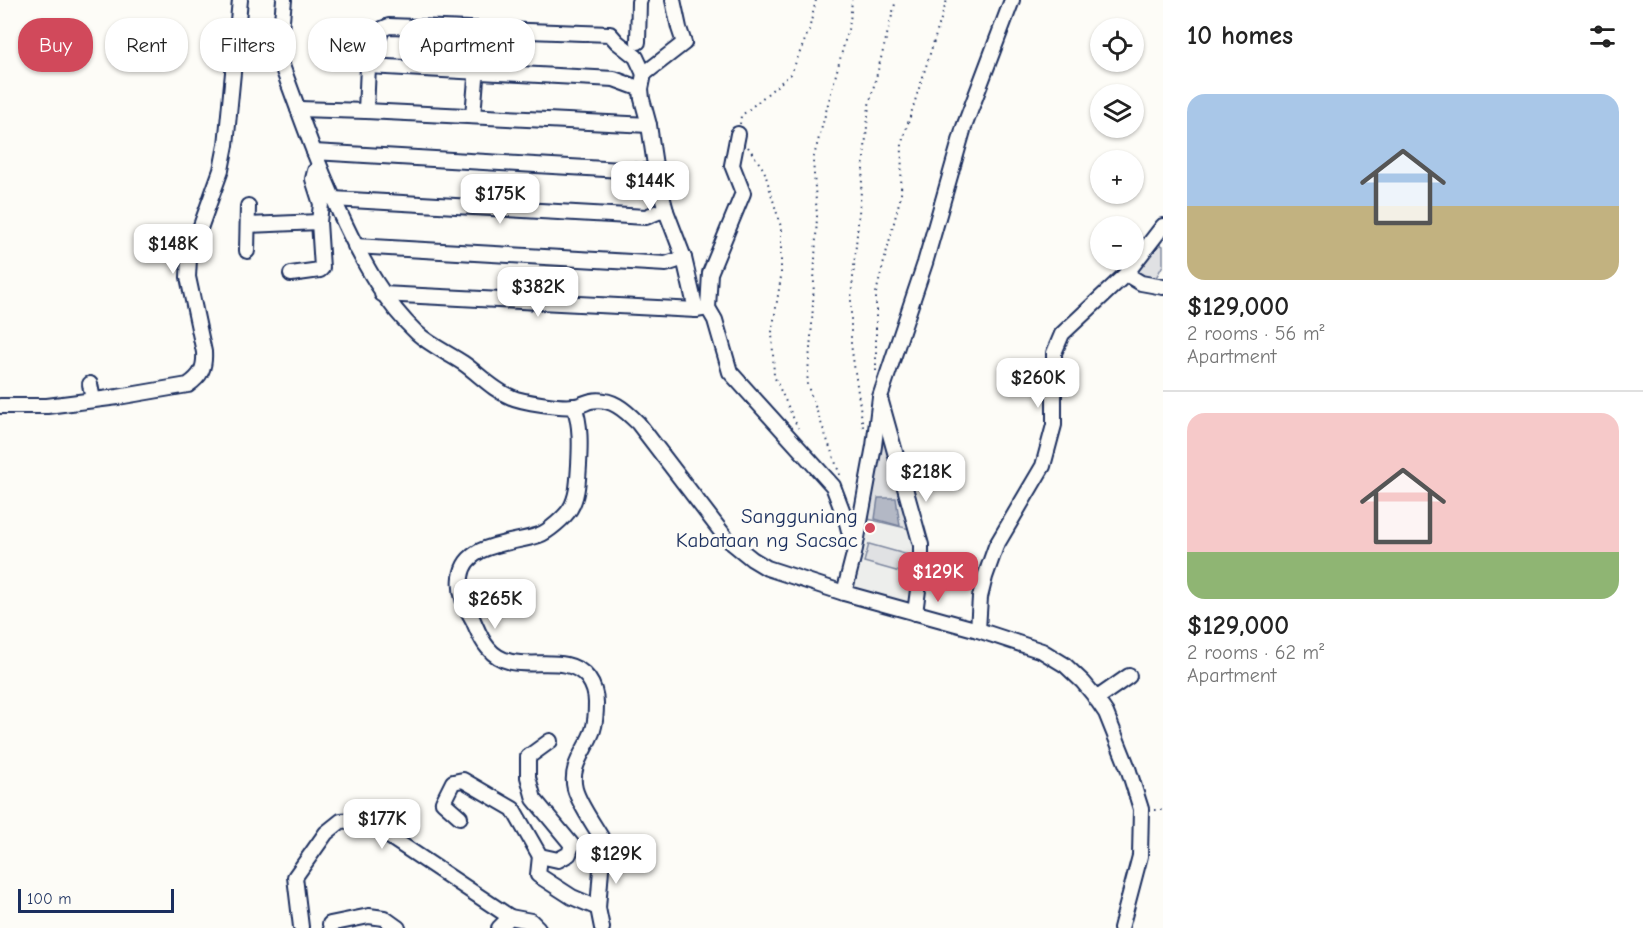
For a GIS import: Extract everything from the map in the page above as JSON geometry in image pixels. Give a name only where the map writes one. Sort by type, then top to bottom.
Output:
[{"type":"street","points":[[0,406],[35,406],[93,400],[188,385],[197,378],[202,370],[204,352],[188,277],[189,259],[221,170],[226,146],[240,0]]},
{"type":"street","points":[[284,0],[280,56],[320,168],[355,246],[382,294],[419,335],[510,397],[525,402],[574,406],[594,400],[610,401],[625,410],[638,423],[726,538],[752,560],[767,568],[1042,651],[1065,665],[1083,682],[1106,714],[1128,768],[1141,810],[1140,856],[1121,928]]},
{"type":"street","points":[[638,42],[640,0]]},
{"type":"street","points":[[644,74],[684,43],[678,28],[673,0]]},
{"type":"street","points":[[844,593],[854,554],[874,446],[880,397],[925,263],[964,127],[1012,0]]},
{"type":"street","points":[[535,31],[610,34],[616,42],[636,57],[644,74],[641,89],[656,172],[666,212],[702,309],[715,320],[730,372],[832,486],[848,523],[854,554]]},
{"type":"street","points":[[366,111],[368,72]]},
{"type":"street","points":[[473,116],[476,72],[614,80],[641,89]]},
{"type":"street","points":[[298,110],[366,111],[649,125]]},
{"type":"street","points":[[702,309],[710,273],[743,194],[732,165],[738,134]]},
{"type":"street","points":[[314,152],[656,172]]},
{"type":"street","points":[[291,274],[322,268],[319,222],[321,204],[313,178],[315,171],[320,168]]},
{"type":"street","points":[[333,199],[646,217],[658,212],[666,212]]},
{"type":"street","points":[[247,251],[248,206]]},
{"type":"street","points":[[248,225],[319,222]]},
{"type":"street","points":[[978,630],[980,597],[996,546],[1042,466],[1053,425],[1054,352],[1062,334],[1126,274],[1163,226]]},
{"type":"street","points":[[355,246],[666,264],[684,258]]},
{"type":"street","points":[[1126,274],[1141,283],[1163,287]]},
{"type":"street","points":[[382,294],[702,309]]},
{"type":"street","points":[[90,384],[93,400]]},
{"type":"street","points":[[35,406],[54,396]]},
{"type":"street","points":[[880,397],[921,545],[921,567],[915,613]]},
{"type":"street","points":[[574,406],[577,415],[579,447],[578,487],[571,508],[562,519],[541,535],[505,543],[474,555],[463,568],[460,589],[466,608],[482,639],[494,654],[520,664],[566,664],[579,668],[592,684],[596,699],[595,721],[590,737],[578,757],[574,789],[602,837],[598,908],[602,928]]},
{"type":"street","points":[[1096,699],[1129,676]]},
{"type":"street","points":[[540,856],[558,860],[569,854],[572,845],[534,799],[528,777],[528,757],[550,741]]},
{"type":"street","points":[[460,817],[444,802],[453,782],[463,780],[513,809],[540,856],[538,875],[572,897],[598,908]]},
{"type":"street","points":[[301,927],[295,877],[326,833],[340,821],[363,819],[510,917],[531,921],[538,928]]},
{"type":"street","points":[[330,924],[369,916],[384,918],[398,928]]},
{"type":"street","points":[[499,928],[510,917]]},
{"type":"path","points":[[801,437],[774,376],[772,332],[781,277],[781,227],[764,170],[738,134],[741,116],[791,74],[809,30],[816,0]]},
{"type":"path","points":[[843,484],[807,384],[817,216],[813,160],[850,22],[852,0]]},
{"type":"path","points":[[864,431],[851,344],[851,299],[869,105],[896,0]]},
{"type":"path","points":[[876,371],[876,293],[901,195],[902,142],[947,0]]},
{"type":"shaded area","points":[[1155,242],[1163,246],[1163,265],[1153,283],[1136,274],[1138,270],[1144,270],[1144,261]]},
{"type":"shaded area","points":[[879,438],[888,439],[914,530],[868,519]]},
{"type":"shaded area","points":[[878,498],[896,498],[900,526],[875,519]]},
{"type":"shaded area","points":[[868,519],[914,530],[919,554],[912,608],[852,592]]},
{"type":"shaded area","points":[[869,544],[912,556],[907,574],[864,562]]},
{"type":"place","name":"Sangguniang Kabataan ng Sacsac","points":[[870,528]]}]
